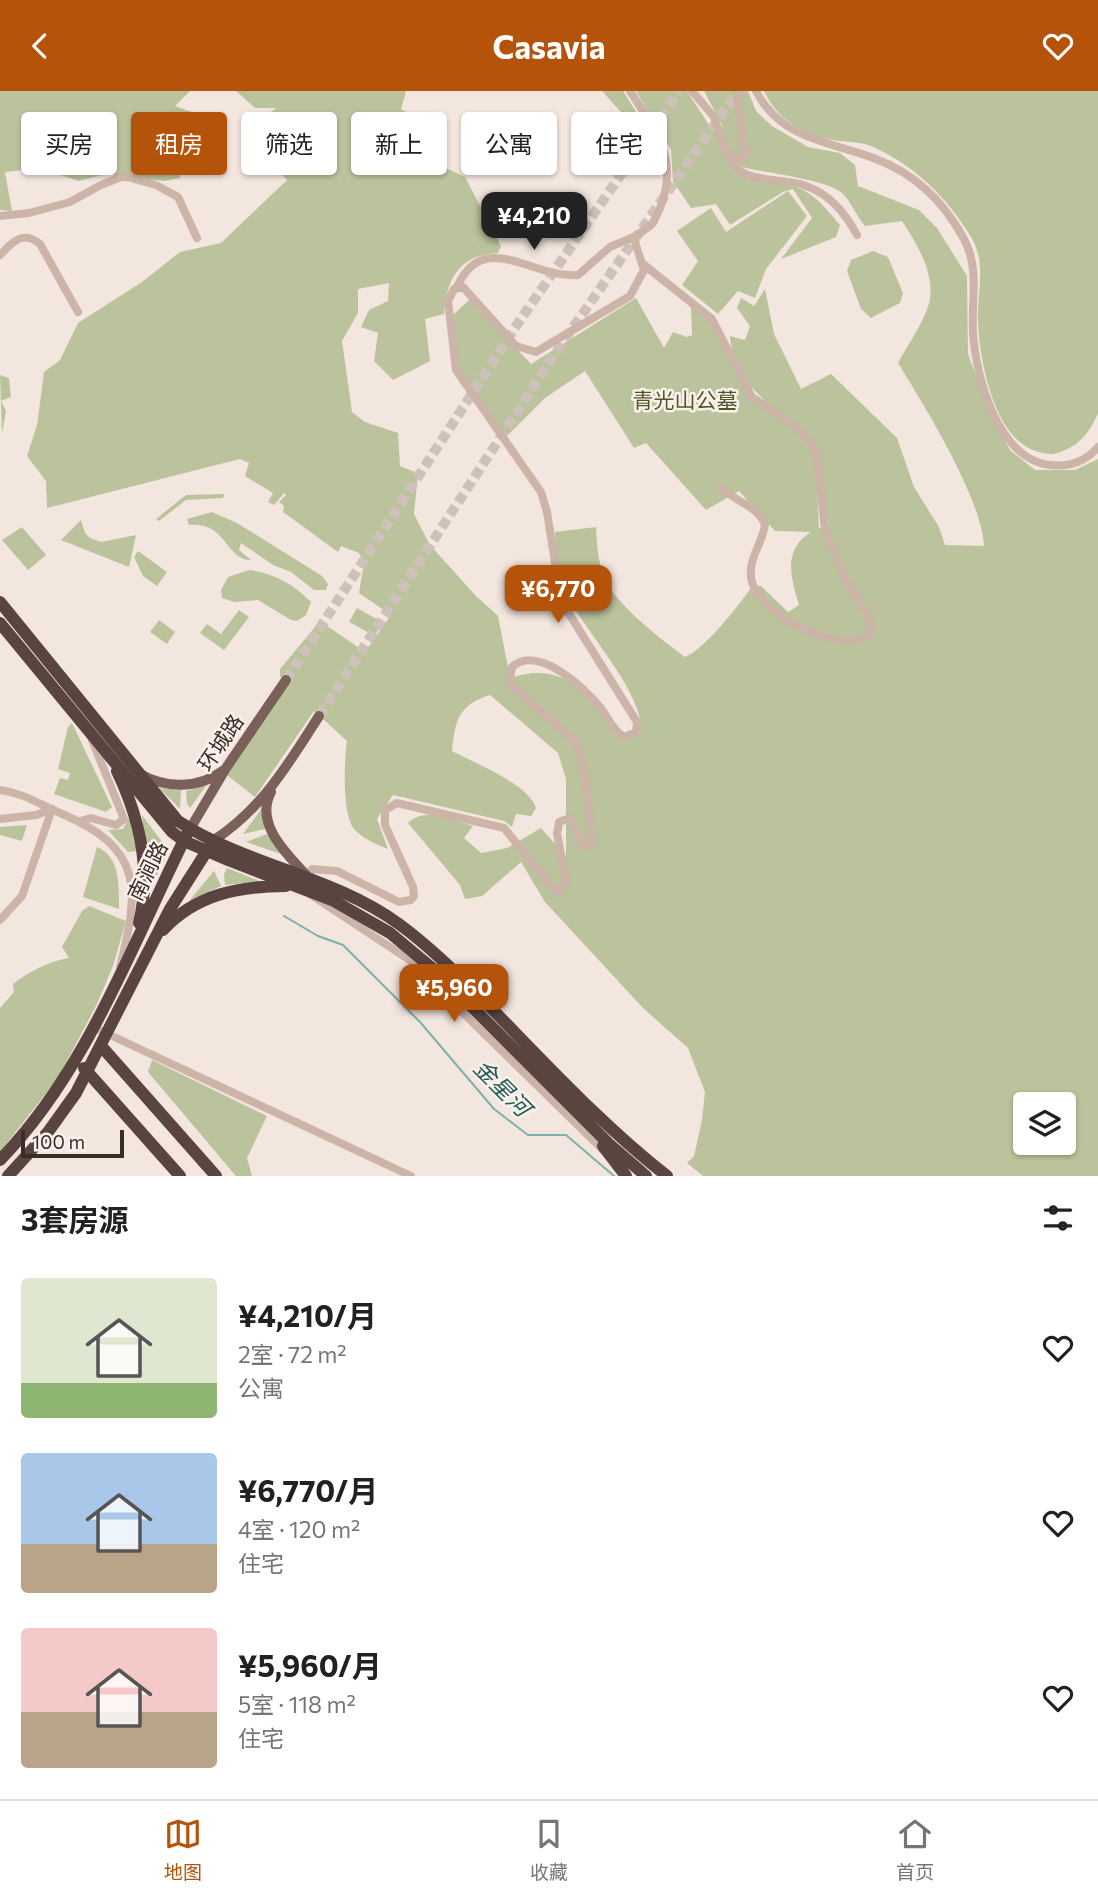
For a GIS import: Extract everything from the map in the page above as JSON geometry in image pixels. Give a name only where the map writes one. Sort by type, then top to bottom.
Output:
[{"type":"highway","name":"南涧路","points":[[0,602],[178,821],[211,846],[188,879],[150,947],[89,1071],[52,1127],[8,1176]]},
{"type":"highway","name":"南涧路","points":[[0,623],[172,832],[184,841],[74,1062],[48,1104],[0,1160]]},
{"type":"highway","points":[[108,752],[133,805],[142,844],[143,903],[131,948]]},
{"type":"highway","points":[[190,829],[184,841],[211,846],[301,883],[363,915],[414,951],[587,1113],[646,1176]]},
{"type":"highway","points":[[150,947],[176,918],[216,895],[247,887],[301,883]]},
{"type":"highway","points":[[102,1047],[216,1176]]},
{"type":"highway","points":[[74,1062],[89,1071],[180,1176]]},
{"type":"highway","points":[[587,1113],[609,1127],[667,1176]]},
{"type":"highway","points":[[587,1113],[625,1176]]},
{"type":"main road","name":"环城路","points":[[190,829],[226,768],[286,680]]},
{"type":"main road","points":[[211,846],[239,822],[273,786],[319,716]]},
{"type":"main road","points":[[139,774],[160,783],[180,785],[205,781],[226,768]]},
{"type":"main road","points":[[273,786],[267,801],[270,829],[301,883]]},
{"type":"street","points":[[612,1158],[408,959],[358,924],[330,910],[301,883],[312,869],[329,869],[399,902],[411,900],[414,892],[384,823],[385,810],[400,803],[504,828],[554,890],[562,891],[567,884],[557,834],[559,822],[570,818],[583,845],[588,847],[593,842],[583,764],[576,742],[513,686],[512,667],[525,660],[542,663],[572,679],[591,697],[620,735],[628,737],[637,729],[636,720],[561,601],[547,512],[541,492],[456,370],[448,301],[469,266],[487,257],[578,275],[610,247],[636,236],[654,221],[669,170],[660,138],[630,91]]},
{"type":"street","points":[[692,91],[714,117],[734,166],[746,176],[792,182],[816,190],[837,206],[857,235]]},
{"type":"street","points":[[726,151],[735,158],[741,158],[745,154],[736,91]]},
{"type":"street","points":[[756,91],[769,112],[791,130],[891,166],[923,186],[945,209],[974,261],[973,324],[977,356],[998,423],[1014,447],[1035,462],[1055,466],[1084,459],[1098,447]]},
{"type":"street","points":[[0,216],[29,213],[70,202],[124,176],[156,185],[178,197],[197,238]]},
{"type":"street","points":[[457,287],[463,287],[472,294],[516,346],[536,352],[630,296],[643,275],[643,264],[634,244],[636,236]]},
{"type":"street","points":[[0,254],[13,241],[23,237],[34,239],[40,244],[78,312]]},
{"type":"street","points":[[643,264],[712,319],[752,397],[793,424],[811,442],[817,455],[825,530],[845,578],[869,617],[871,634],[861,640],[848,641],[812,633],[762,600],[754,588],[750,573],[765,524],[747,503],[732,497],[721,487]]},
{"type":"street","points":[[80,821],[91,818],[116,825],[124,817],[85,723]]},
{"type":"street","points":[[0,790],[24,795],[80,821],[112,842],[123,856],[128,871],[130,913],[117,977]]},
{"type":"street","points":[[0,819],[36,815],[52,809]]},
{"type":"street","points":[[0,920],[22,896],[52,809]]},
{"type":"street","points":[[93,1027],[411,1176]]},
{"type":"green space","points":[[0,91],[190,91],[175,106],[192,112],[131,112],[131,175],[180,175],[180,178],[164,181],[114,175],[117,175],[117,112],[21,112],[21,170],[5,172],[12,211],[0,210]]},
{"type":"green space","name":"青光山公墓","points":[[236,91],[406,91],[401,109],[406,112],[351,112],[351,175],[447,175],[447,169],[465,177],[501,246],[498,253],[474,258],[458,271],[448,290],[444,314],[425,319],[430,361],[393,380],[374,361],[378,333],[361,327],[369,310],[388,301],[389,283],[358,289],[358,313],[342,341],[352,412],[365,422],[398,433],[400,466],[418,473],[414,514],[430,545],[498,616],[510,678],[529,673],[546,673],[575,685],[598,708],[620,738],[641,724],[637,708],[619,674],[565,591],[558,569],[555,532],[596,527],[601,568],[612,591],[641,622],[685,657],[712,636],[753,585],[761,586],[788,612],[799,605],[793,585],[792,556],[802,539],[811,532],[775,531],[739,491],[706,510],[646,443],[634,448],[585,371],[545,398],[506,437],[477,398],[456,362],[452,316],[470,299],[531,364],[636,298],[664,348],[673,332],[687,337],[692,335],[691,306],[710,321],[747,395],[784,417],[749,384],[733,354],[730,336],[745,340],[750,326],[737,308],[741,298],[754,306],[765,289],[774,334],[801,389],[831,374],[897,438],[914,487],[939,527],[945,545],[984,546],[981,526],[963,479],[898,363],[925,313],[931,288],[923,258],[902,221],[865,226],[843,194],[836,189],[742,167],[746,179],[799,188],[808,193],[828,210],[840,225],[836,237],[781,259],[812,218],[793,189],[783,192],[730,225],[716,204],[691,208],[673,181],[671,150],[667,143],[667,112],[648,112],[636,91],[687,91],[709,125],[723,127],[704,91],[748,91],[756,111],[772,126],[808,147],[840,153],[855,165],[858,186],[919,210],[937,228],[967,276],[968,354],[991,416],[1010,450],[1035,470],[1075,470],[1098,459],[1098,1176],[703,1176],[687,1163],[694,1156],[705,1092],[688,1048],[643,1008],[545,902],[521,862],[482,896],[465,899],[460,885],[408,823],[423,815],[431,815],[473,826],[464,838],[481,853],[507,848],[541,828],[566,856],[566,779],[558,753],[490,695],[471,704],[460,715],[452,751],[512,783],[531,799],[536,808],[531,816],[516,814],[512,827],[504,821],[393,795],[377,819],[388,849],[370,841],[354,829],[347,812],[347,741],[314,711],[255,797],[227,775],[290,681],[280,677],[280,669],[320,621],[365,652],[391,615],[359,593],[364,563],[359,553],[341,546],[338,552],[283,512],[284,506],[279,502],[286,495],[284,493],[274,505],[268,502],[273,493],[245,476],[249,463],[240,459],[47,508],[46,481],[27,456],[37,425],[44,372],[60,360],[78,323],[142,282],[180,252],[221,243],[287,180],[282,175],[337,175],[337,112],[271,112],[276,108],[255,108]],"holes":[[[816,467],[829,524],[819,528]]]},
{"type":"green space","points":[[602,91],[623,91],[636,112],[621,112]]},
{"type":"green space","points":[[764,91],[1098,91],[1098,413],[1089,431],[1080,440],[1056,454],[1033,450],[1019,442],[998,412],[981,354],[979,257],[962,222],[940,196],[915,173],[871,146],[827,139],[795,126],[777,111]]},
{"type":"green space","points":[[61,175],[102,175],[78,181]]},
{"type":"green space","points":[[788,191],[807,216],[766,269],[755,298],[738,291],[718,314],[682,285],[698,261],[677,231],[711,208],[726,232]]},
{"type":"green space","points":[[873,251],[888,257],[903,293],[900,303],[871,318],[861,309],[847,271],[851,260]]},
{"type":"green space","points":[[0,375],[9,378],[11,397],[1,401],[6,411],[2,433]]},
{"type":"green space","points":[[224,494],[223,498],[186,500],[159,521],[156,519],[186,495]]},
{"type":"green space","points":[[212,512],[237,523],[322,576],[328,584],[326,590],[314,590],[291,572],[273,565],[241,543],[239,550],[251,560],[242,558],[211,529],[202,525],[189,525],[187,519]]},
{"type":"green space","points":[[81,520],[85,533],[101,542],[136,535],[129,567],[61,540]]},
{"type":"green space","points":[[22,527],[46,555],[28,570],[2,540]]},
{"type":"green space","points":[[138,551],[167,572],[157,586],[143,576],[134,557]]},
{"type":"green space","points":[[249,570],[283,580],[297,590],[311,602],[306,615],[297,621],[291,620],[258,600],[234,602],[222,598],[221,590],[228,577]]},
{"type":"green space","points":[[357,608],[382,622],[375,636],[349,622]]},
{"type":"green space","points":[[239,610],[249,617],[224,650],[200,633],[207,624],[221,634]]},
{"type":"green space","points":[[159,620],[175,632],[167,644],[150,632]]},
{"type":"green space","points":[[72,723],[112,807],[106,812],[54,794],[60,778],[68,780],[70,773],[58,769],[68,727]]},
{"type":"green space","points":[[206,786],[190,808],[186,791]]},
{"type":"green space","points":[[159,788],[181,790],[180,809]]},
{"type":"green space","points":[[262,808],[265,829],[243,834]]},
{"type":"green space","points":[[142,815],[163,843],[146,850]]},
{"type":"green space","points":[[129,818],[138,851],[128,852],[108,830],[123,829]]},
{"type":"green space","points":[[27,825],[22,841],[0,835],[0,827]]},
{"type":"green space","points":[[267,834],[281,854],[246,842]]},
{"type":"green space","points":[[97,847],[111,858],[115,865],[119,909],[83,897]]},
{"type":"green space","points":[[168,852],[148,894],[148,854]]},
{"type":"green space","points":[[227,868],[260,881],[225,885],[224,874]]},
{"type":"green space","points":[[214,871],[221,886],[189,901]]},
{"type":"green space","points":[[89,906],[126,921],[113,966],[97,1004],[58,1078],[0,1152],[0,1008],[14,992],[13,984],[39,968],[69,958],[62,947],[82,911]]},
{"type":"green space","points":[[152,1060],[267,1116],[247,1158],[252,1176],[236,1176],[148,1072]]},
{"type":"waterway","name":"金星河","points":[[284,916],[318,936],[343,945],[420,1022],[494,1109],[528,1135],[566,1135],[614,1176]]},
{"type":"tunnel","points":[[286,680],[516,326],[679,91]]},
{"type":"tunnel","points":[[319,716],[556,352],[738,91]]}]
